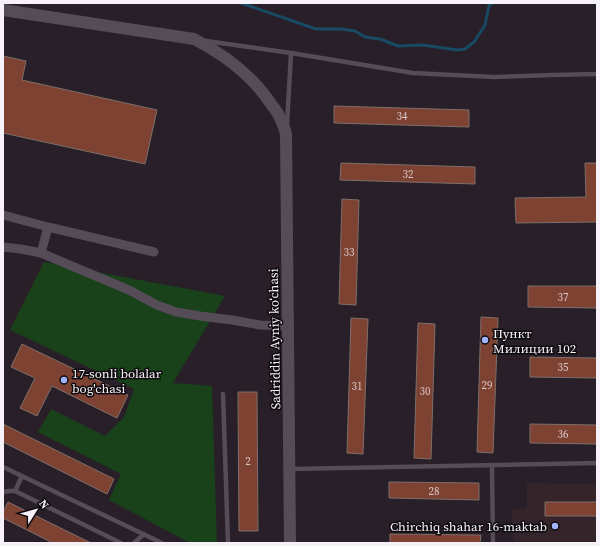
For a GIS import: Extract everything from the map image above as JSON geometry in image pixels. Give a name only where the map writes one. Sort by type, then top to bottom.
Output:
[{"type":"street","points":[[3,10],[194,39],[226,57],[252,79],[263,91],[277,112],[286,134]]},
{"type":"street","name":"Sadriddin Ayniy ko‘chasi","points":[[286,134],[290,543]]},
{"type":"street","points":[[3,215],[154,252]]},
{"type":"street","points":[[41,253],[48,227]]},
{"type":"street","points":[[3,247],[41,253],[129,290],[176,312],[260,325],[288,326]]},
{"type":"lane","points":[[194,39],[413,73],[494,77],[597,74]]},
{"type":"lane","points":[[286,134],[291,53]]},
{"type":"lane","points":[[223,394],[228,543]]},
{"type":"lane","points":[[290,469],[597,463]]},
{"type":"lane","points":[[492,465],[493,543]]},
{"type":"lane","points":[[3,467],[162,543]]},
{"type":"lane","points":[[15,491],[22,476]]},
{"type":"lane","points":[[3,492],[15,491],[121,543]]},
{"type":"lane","points":[[134,543],[144,534]]},
{"type":"shaded area","name":"Chirchiq shahar 16-maktab","points":[[527,483],[597,484],[597,543],[513,543],[512,509],[527,508]]},
{"type":"green space","points":[[44,262],[225,296],[173,383],[212,386],[217,543],[190,543],[109,500],[121,474],[38,432],[51,409],[105,436],[124,417],[134,389],[10,330]]},
{"type":"building","points":[[3,56],[26,61],[22,80],[157,110],[145,164],[3,133]]},
{"type":"building","points":[[334,106],[469,110],[469,127],[334,123]]},
{"type":"building","points":[[341,163],[475,167],[475,184],[340,180]]},
{"type":"building","points":[[585,163],[597,163],[597,222],[516,223],[515,198],[586,197]]},
{"type":"building","points":[[342,199],[359,200],[356,305],[339,304]]},
{"type":"building","points":[[528,286],[597,286],[597,308],[528,307]]},
{"type":"building","points":[[481,317],[498,318],[493,453],[477,452]]},
{"type":"building","points":[[351,318],[368,319],[363,454],[347,453]]},
{"type":"building","points":[[418,323],[435,324],[431,459],[414,458]]},
{"type":"building","points":[[22,344],[128,395],[117,418],[52,386],[37,416],[20,408],[35,378],[11,367]]},
{"type":"building","points":[[530,357],[597,358],[597,378],[530,377]]},
{"type":"building","points":[[238,392],[257,392],[258,531],[239,531]]},
{"type":"building","points":[[3,424],[114,479],[107,494],[3,442]]},
{"type":"building","points":[[530,424],[597,425],[597,444],[530,443]]},
{"type":"building","points":[[389,482],[479,483],[479,500],[389,498]]},
{"type":"building","points":[[8,502],[91,543],[53,543],[3,518],[3,512]]},
{"type":"building","points":[[545,502],[597,502],[597,516],[545,516]]},
{"type":"building","points":[[390,534],[481,535],[480,543],[390,543]]},
{"type":"waterway","points":[[241,3],[316,29],[342,29],[355,31],[365,37],[380,39],[398,46],[423,45],[457,50],[465,49],[474,42],[485,25],[489,6],[492,3]]},
{"type":"place","name":"Пункт Милиции 102","points":[[485,340]]},
{"type":"place","name":"17-sonli bolalar bog'chasi","points":[[64,380]]},
{"type":"place","name":"Chirchiq shahar 16-maktab","points":[[555,526]]}]
